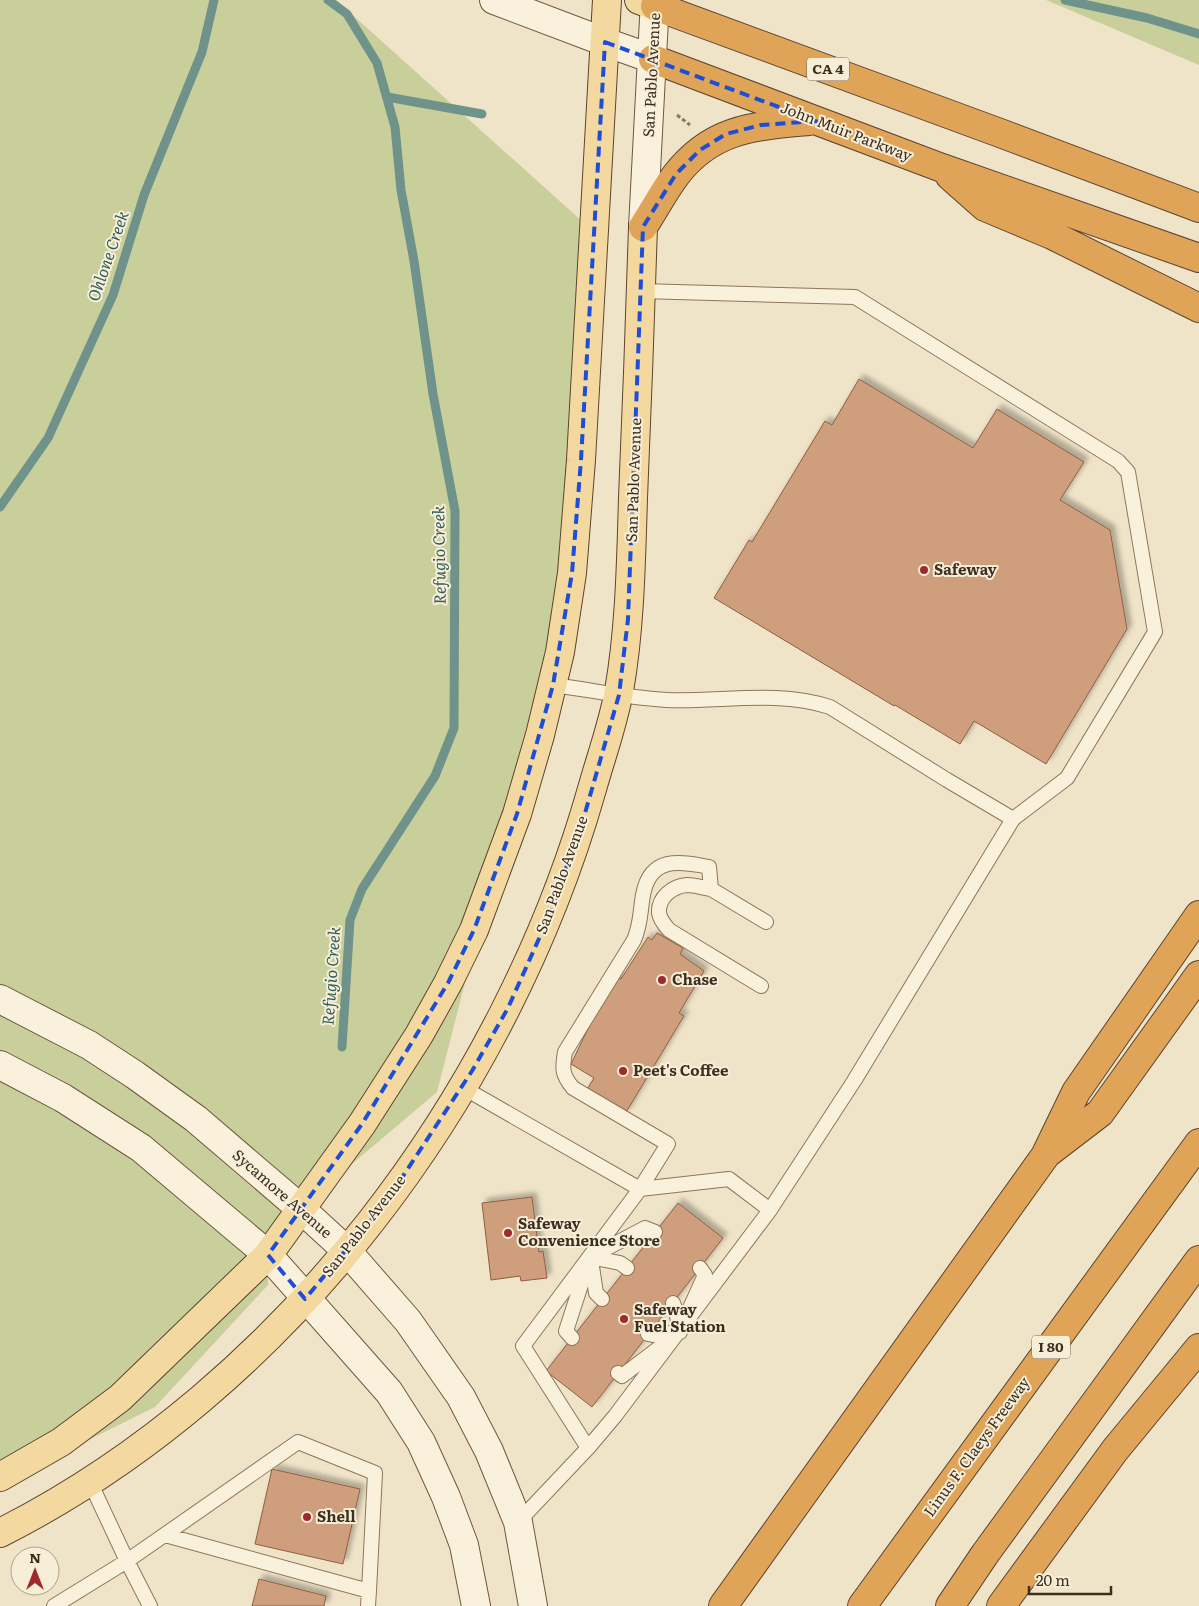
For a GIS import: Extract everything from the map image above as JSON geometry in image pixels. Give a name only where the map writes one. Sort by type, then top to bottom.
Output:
[{"type":"highway","name":"CA 4","points":[[650,2],[1199,208]]},
{"type":"highway","name":"John Muir Parkway","points":[[653,59],[942,168],[1199,258]]},
{"type":"highway","points":[[643,227],[676,174],[700,150],[726,134],[761,125],[816,121]]},
{"type":"highway","points":[[942,168],[985,207],[1052,235],[1199,308]]},
{"type":"highway","points":[[1169,292],[1199,329]]},
{"type":"highway","points":[[723,1606],[1045,1156],[1076,1092],[1199,915]]},
{"type":"highway","points":[[1045,1156],[1100,1113],[1199,976]]},
{"type":"highway","name":"Linus F. Claeys Freeway","points":[[862,1606],[1199,1143]]},
{"type":"highway","points":[[950,1606],[985,1554],[1199,1260]]},
{"type":"highway","points":[[1001,1606],[1115,1450],[1199,1348]]},
{"type":"main road","name":"John Muir Parkway","points":[[494,0],[653,59]]},
{"type":"main road","points":[[0,1477],[62,1442],[120,1398],[268,1255],[362,1124],[419,1036],[474,930],[517,814],[553,685],[572,573],[581,460],[607,0]]},
{"type":"main road","name":"San Pablo Avenue","points":[[0,1533],[25,1521],[90,1482],[152,1438],[197,1402],[239,1366],[305,1299],[348,1251],[386,1202],[433,1135],[462,1087],[508,1008],[550,914],[583,820],[619,695],[628,619],[643,227],[653,59],[650,2]]},
{"type":"main road","name":"Sycamore Avenue","points":[[0,999],[84,1042],[135,1075],[196,1119],[348,1251],[408,1321],[461,1396],[489,1452],[518,1522],[533,1606]]},
{"type":"main road","points":[[0,1065],[63,1098],[141,1148],[268,1255],[389,1392],[421,1442],[446,1497],[464,1545],[476,1606]]},
{"type":"lane","points":[[518,1522],[588,1448],[680,1332],[770,1210],[854,1081],[1013,819],[1067,778],[1155,632],[1128,472],[1118,461],[855,297],[641,291]]},
{"type":"lane","points":[[553,685],[668,700],[783,697],[810,700],[830,707],[1013,819]]},
{"type":"lane","points":[[588,1448],[523,1346],[640,1189],[668,1144],[573,1088],[565,1078],[562,1064],[565,1052],[634,940],[640,927],[646,880],[657,868],[672,862],[688,862],[709,867],[711,889]]},
{"type":"lane","points":[[761,986],[669,930],[662,922],[659,912],[666,893],[688,885],[711,889],[766,922]]},
{"type":"lane","points":[[462,1087],[640,1189],[729,1179],[770,1210]]},
{"type":"lane","points":[[572,1338],[566,1331],[590,1256],[645,1228],[654,1232]]},
{"type":"lane","points":[[590,1256],[620,1263],[627,1268]]},
{"type":"lane","points":[[590,1256],[596,1293],[602,1299]]},
{"type":"lane","points":[[618,1373],[622,1376],[680,1332],[705,1275],[700,1268]]},
{"type":"lane","points":[[673,1303],[680,1332]]},
{"type":"lane","points":[[648,1334],[680,1332]]},
{"type":"lane","points":[[54,1606],[127,1561],[298,1442],[375,1474],[368,1606]]},
{"type":"lane","points":[[90,1482],[150,1606]]},
{"type":"lane","points":[[165,1535],[369,1591]]},
{"type":"path","points":[[673,112],[692,126]]},
{"type":"highlighted area","points":[[605,42],[816,121],[761,125],[726,134],[700,150],[676,174],[643,227],[628,619],[619,695],[583,820],[550,914],[508,1008],[472,1071],[386,1202],[305,1299],[268,1255],[362,1124],[448,983],[474,930],[517,814],[553,685],[572,573],[581,460]]},
{"type":"green space","points":[[0,0],[336,0],[593,231],[573,522],[529,733],[437,1092],[300,1208],[268,1255],[268,1285],[155,1407],[0,1484]]},
{"type":"green space","points":[[1046,0],[1199,0],[1199,65]]},
{"type":"building","name":"Safeway","points":[[859,379],[973,448],[997,409],[1084,462],[1060,500],[1110,530],[1127,629],[1046,764],[974,721],[960,744],[714,598],[749,540],[752,542],[825,421],[832,425]]},
{"type":"building","points":[[657,933],[683,948],[680,954],[704,971],[679,1013],[684,1016],[625,1114],[586,1091],[594,1078],[571,1064],[596,1012],[617,977],[621,979],[648,937],[652,940]]},
{"type":"building","points":[[532,1197],[539,1252],[543,1251],[547,1278],[521,1281],[520,1276],[491,1280],[482,1203]]},
{"type":"building","name":"Safeway Fuel Station","points":[[678,1203],[723,1238],[592,1407],[546,1371]]},
{"type":"building","name":"Shell","points":[[272,1469],[360,1489],[343,1564],[255,1544]]},
{"type":"building","points":[[259,1579],[326,1596],[324,1606],[252,1606]]},
{"type":"waterway","name":"Ohlone Creek","points":[[0,507],[48,438],[113,295],[144,195],[202,52],[214,0]]},
{"type":"waterway","name":"Refugio Creek","points":[[328,0],[347,14],[377,63],[395,127],[401,190],[414,261],[433,394],[455,511],[454,728],[435,776],[362,889],[350,920],[342,1047]]},
{"type":"waterway","points":[[1065,0],[1147,18],[1199,34]]},
{"type":"waterway","points":[[387,97],[482,114]]},
{"type":"place","name":"Safeway","points":[[924,570]]},
{"type":"place","name":"Chase","points":[[662,980]]},
{"type":"place","name":"Peet's Coffee","points":[[623,1071]]},
{"type":"place","name":"Safeway Convenience Store","points":[[508,1233]]},
{"type":"place","name":"Safeway Fuel Station","points":[[624,1319]]},
{"type":"place","name":"Shell","points":[[307,1517]]}]
